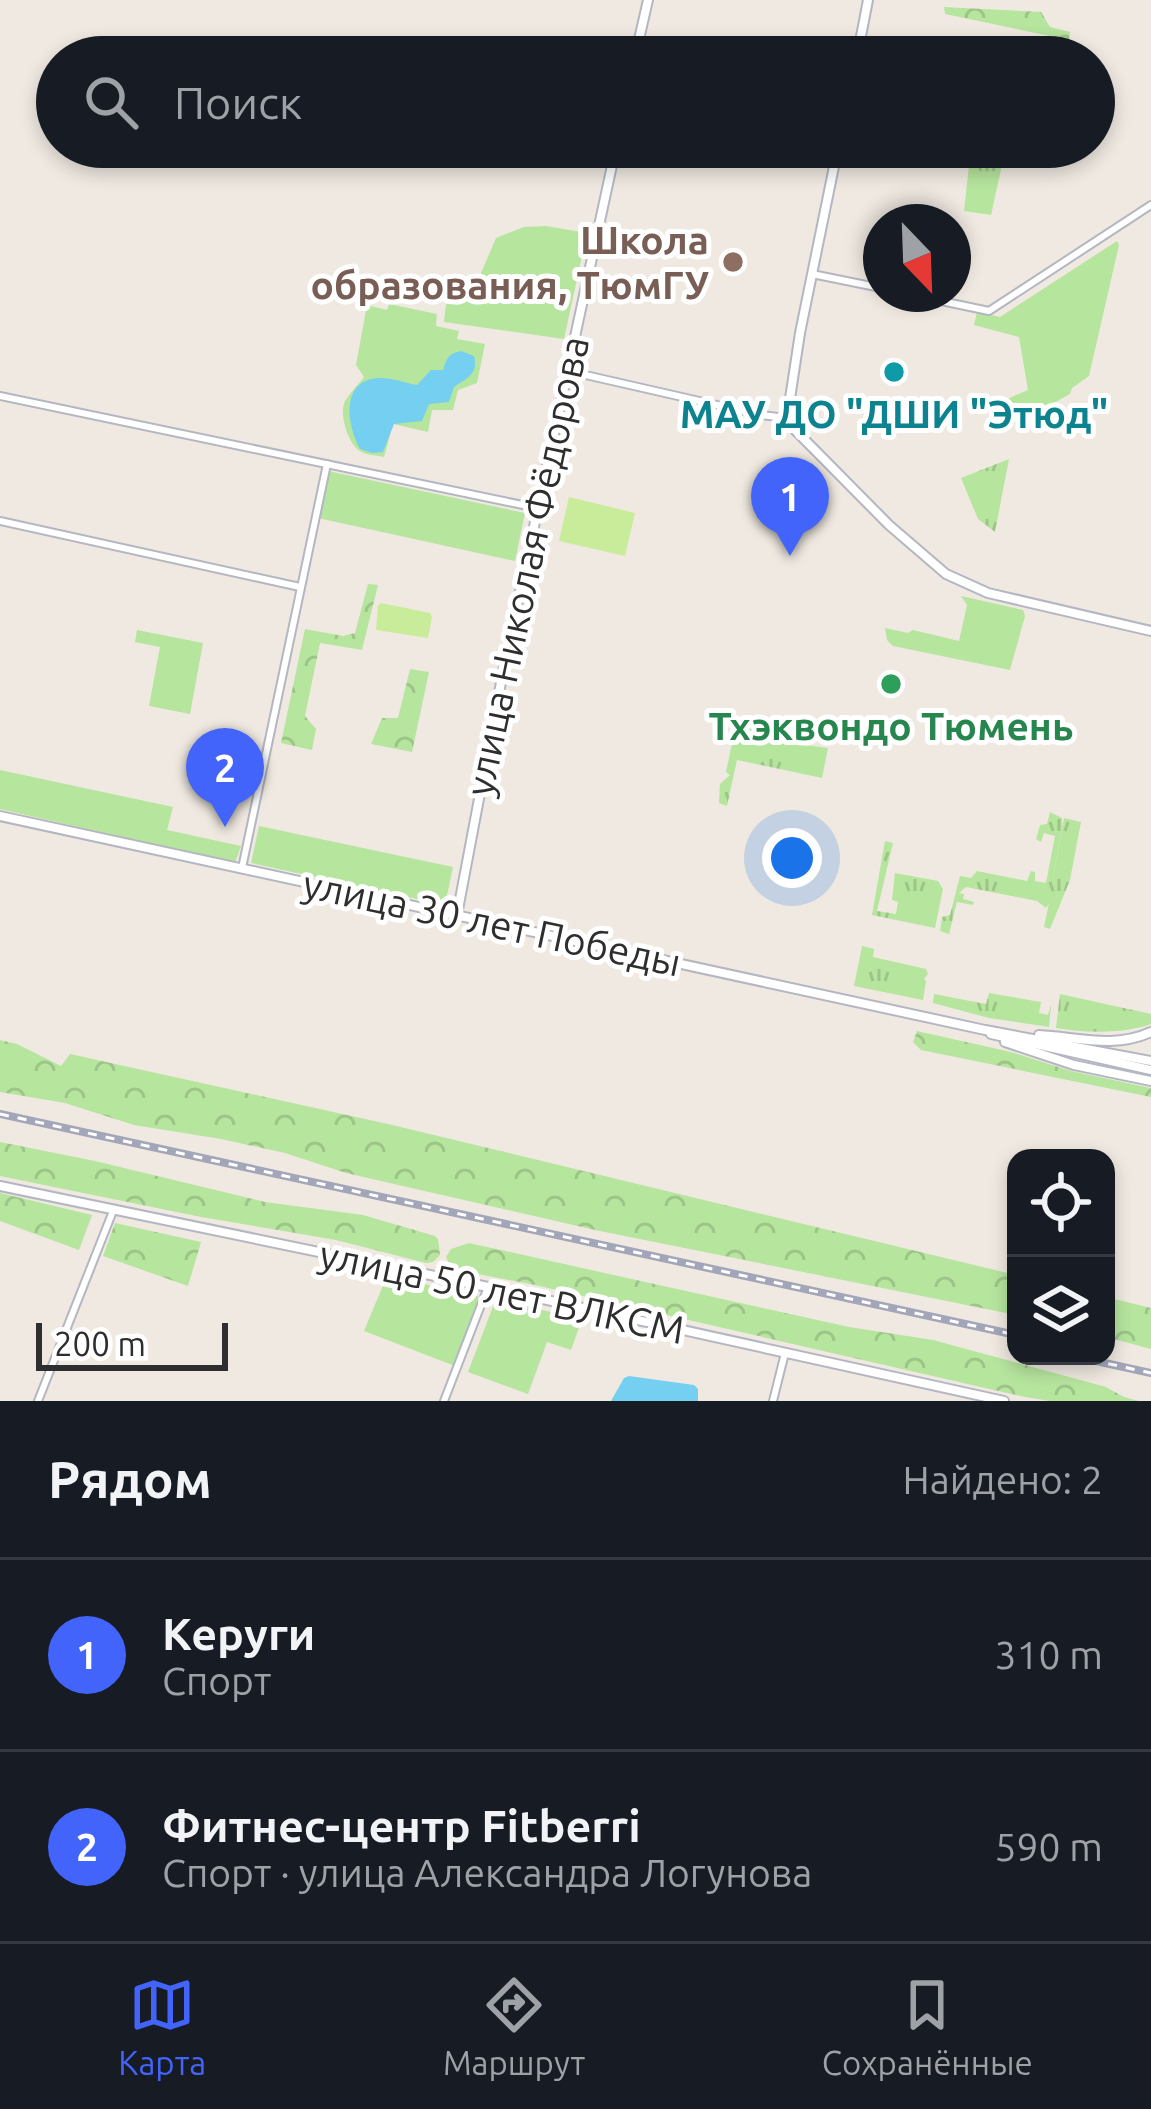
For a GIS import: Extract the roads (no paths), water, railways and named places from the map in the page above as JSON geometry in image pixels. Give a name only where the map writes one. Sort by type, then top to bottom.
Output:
[{"type":"street","points":[[640,36],[648,0]]},
{"type":"street","points":[[860,36],[868,0]]},
{"type":"street","name":"улица Николая Фёдорова","points":[[457,915],[482,771],[612,168]]},
{"type":"street","points":[[787,418],[834,168]]},
{"type":"street","points":[[971,307],[988,311],[1151,206]]},
{"type":"street","points":[[812,274],[863,284]]},
{"type":"street","points":[[568,371],[787,418],[889,526],[946,574],[988,593],[1151,631]]},
{"type":"street","points":[[0,396],[538,509]]},
{"type":"street","points":[[242,868],[327,464]]},
{"type":"street","points":[[0,521],[300,587]]},
{"type":"street","name":"улица 30 лет Победы","points":[[0,815],[1151,1070]]},
{"type":"street","points":[[1003,1035],[1115,1042],[1151,1032]]},
{"type":"street","points":[[1003,1035],[1009,1045],[1151,1081]]},
{"type":"street","name":"улица 30 лет Победы","points":[[1003,1035],[1151,1061]]},
{"type":"street","name":"улица 50 лет ВЛКСМ","points":[[0,1186],[1004,1401]]},
{"type":"street","points":[[38,1401],[112,1210]]},
{"type":"street","points":[[444,1401],[488,1287]]},
{"type":"street","points":[[773,1401],[784,1353]]},
{"type":"water","points":[[461,351],[474,356],[475,368],[454,387],[449,402],[429,404],[422,421],[394,424],[383,452],[360,449],[350,416],[357,387],[378,378],[417,385],[431,370],[443,370],[449,357]]},
{"type":"water","points":[[629,1376],[694,1385],[698,1401],[611,1401]]},
{"type":"railway","points":[[0,1114],[1007,1333]]},
{"type":"railway","points":[[1114,1365],[1151,1373]]},
{"type":"place","name":"Школа образования, ТюмГУ","points":[[733,262]]},
{"type":"place","name":"МАУ ДО \"ДШИ \"Этюд\"","points":[[894,372]]},
{"type":"place","name":"Керуги","points":[[790,556]]},
{"type":"place","name":"Тхэквондо Тюмень","points":[[891,684]]},
{"type":"place","name":"Фитнес-центр Fitberri","points":[[225,827]]}]
